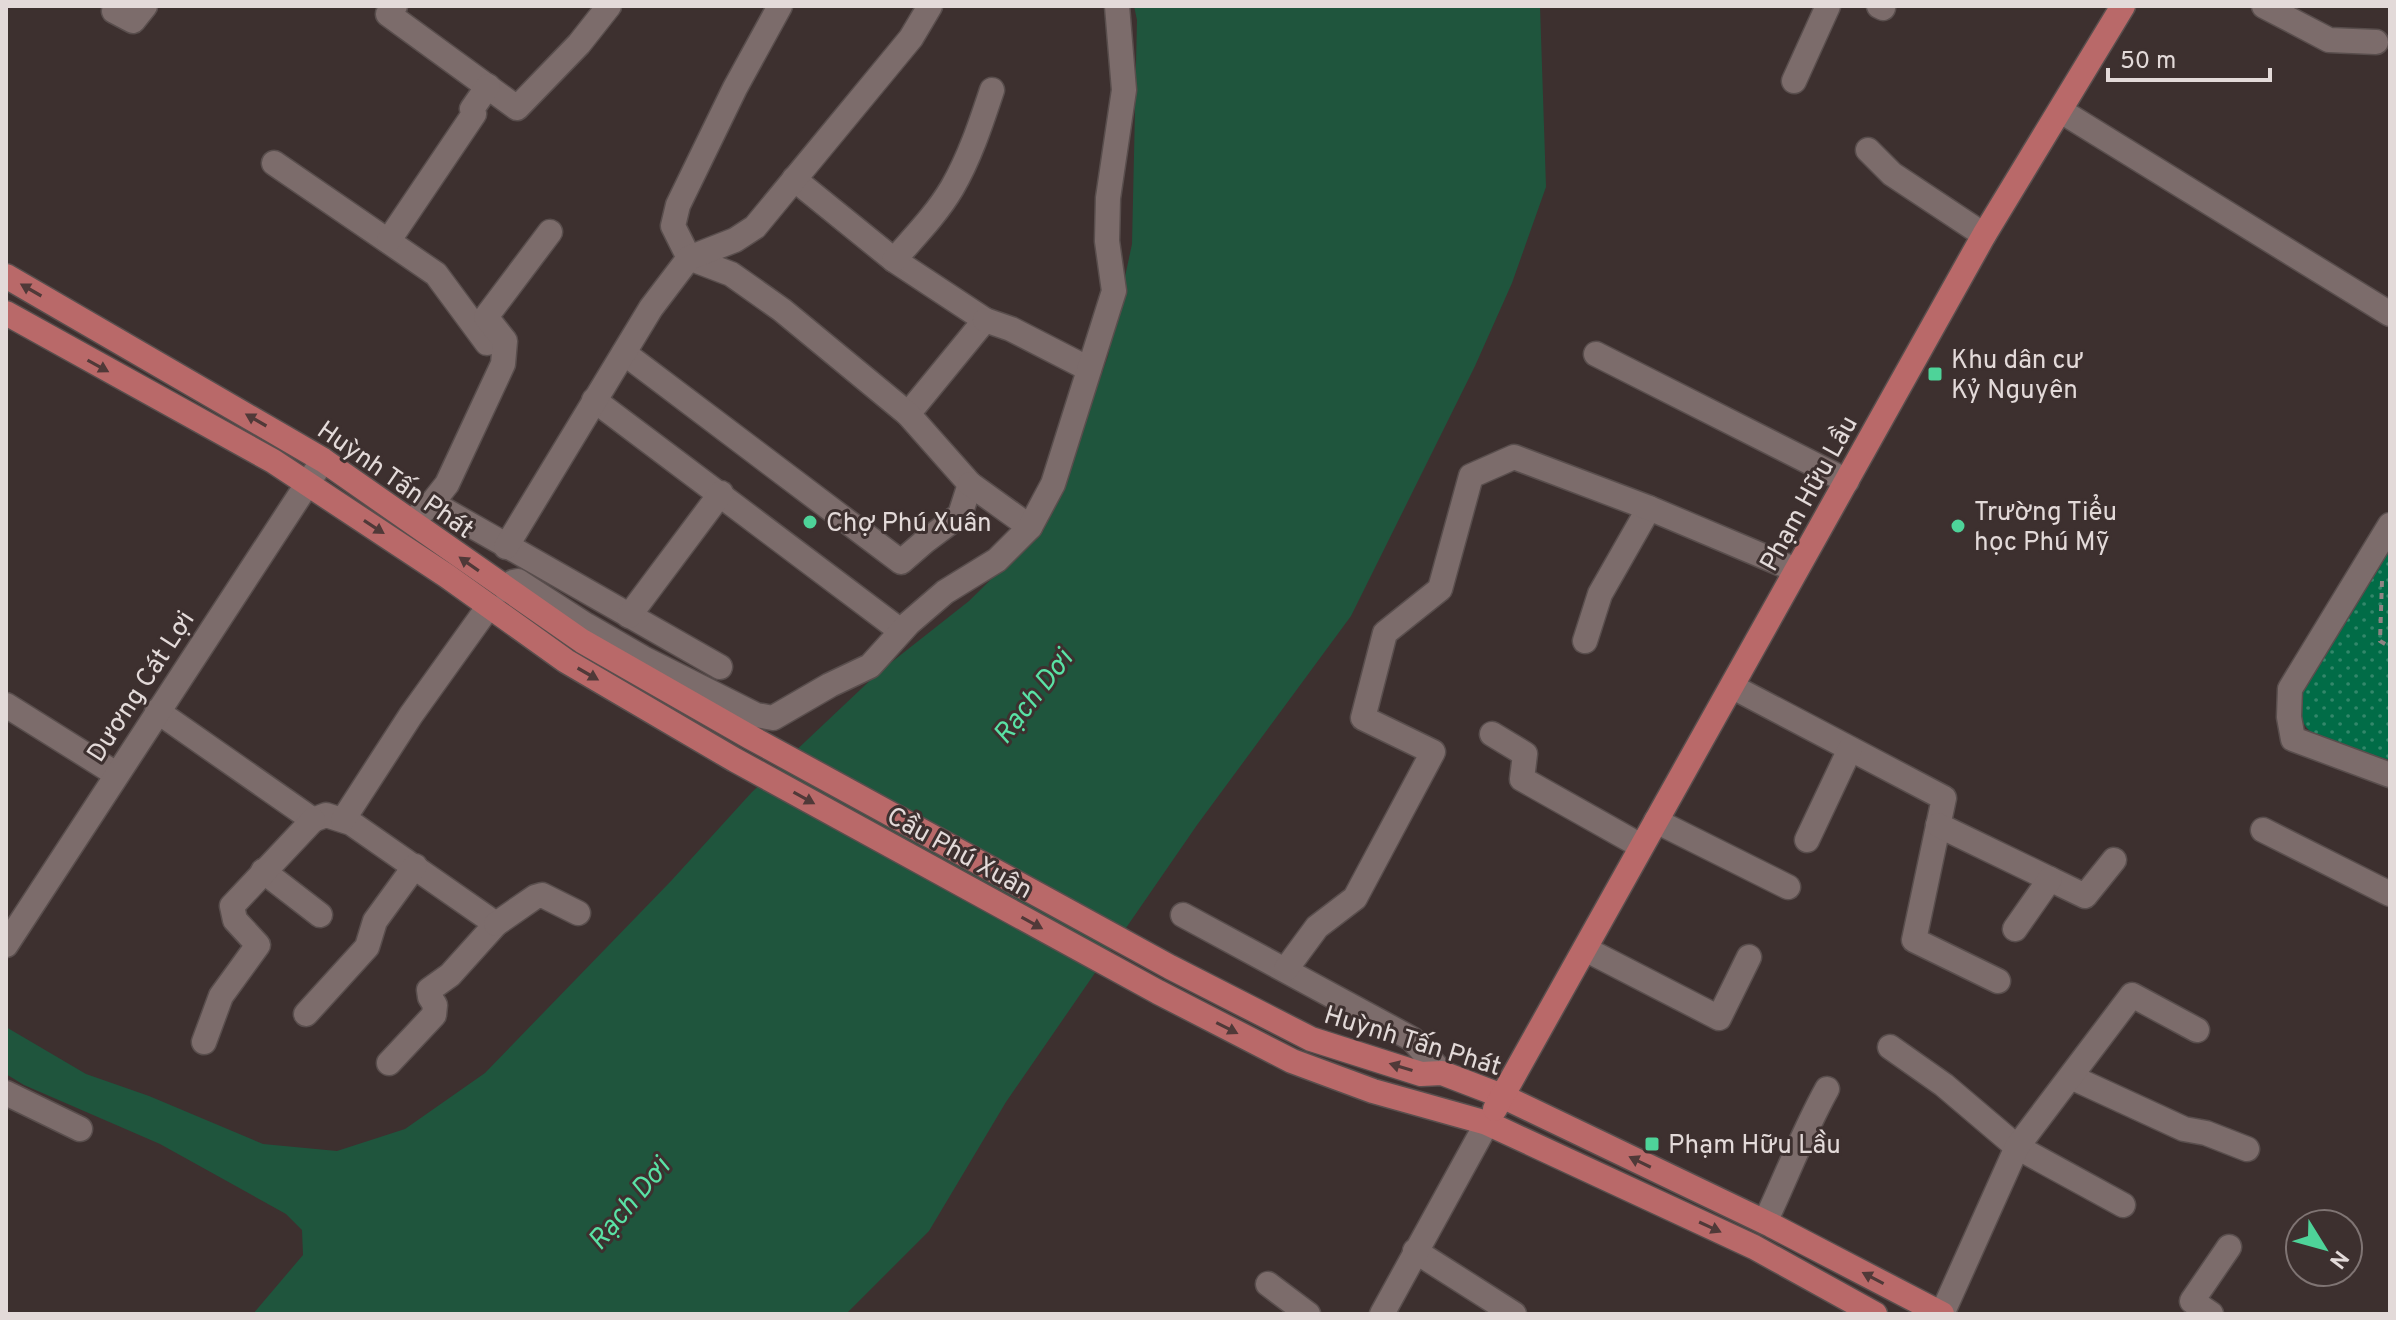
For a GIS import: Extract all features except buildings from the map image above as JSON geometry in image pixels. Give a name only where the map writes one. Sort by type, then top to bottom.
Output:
[{"type":"main road","name":"Phạm Hữu Lầu","points":[[1487,1123],[1984,235],[2123,6]]},
{"type":"main road","name":"Huỳnh Tấn Phát","points":[[6,276],[323,460],[412,521],[566,661],[735,760]]},
{"type":"main road","name":"Huỳnh Tấn Phát","points":[[8,317],[273,461],[498,598],[582,641],[750,737]]},
{"type":"main road","name":"Cầu Phú Xuân","points":[[750,737],[1170,967]]},
{"type":"main road","name":"Cầu Phú Xuân","points":[[735,760],[1158,992],[1292,1061],[1373,1091],[1487,1123]]},
{"type":"main road","name":"Huỳnh Tấn Phát","points":[[1170,967],[1311,1039],[1421,1074],[1442,1073],[1502,1096],[1765,1222],[1942,1314]]},
{"type":"main road","points":[[1487,1123],[1754,1247],[1875,1314]]},
{"type":"street","points":[[114,11],[133,21],[145,6]]},
{"type":"street","points":[[395,6],[388,14],[517,108],[579,44],[609,6]]},
{"type":"street","points":[[780,6],[735,88],[678,205],[673,226],[689,258],[714,266],[756,292],[908,414],[970,484],[1030,527]]},
{"type":"street","points":[[506,547],[651,308],[689,258],[735,240],[755,227],[911,38],[930,6]]},
{"type":"street","points":[[343,820],[411,715],[513,582],[518,581],[643,658],[765,718],[773,718],[870,666],[901,631],[945,592],[997,560],[1030,527],[1053,484],[1114,291],[1107,241],[1108,198],[1124,90],[1117,6]]},
{"type":"street","points":[[1794,81],[1828,6]]},
{"type":"street","points":[[2264,6],[2329,40],[2376,42]]},
{"type":"street","points":[[389,240],[474,114],[472,109],[488,86]]},
{"type":"street","points":[[894,260],[932,217],[953,186],[975,141],[992,90]]},
{"type":"street","points":[[2061,111],[2390,314]]},
{"type":"street","points":[[1868,150],[1892,174],[1984,235]]},
{"type":"street","points":[[274,163],[436,274],[503,364]]},
{"type":"street","points":[[794,179],[894,260],[985,320],[1011,329],[1089,369]]},
{"type":"street","points":[[412,521],[447,484],[503,364],[505,341],[486,317],[550,232]]},
{"type":"street","points":[[908,414],[985,320]]},
{"type":"street","points":[[624,353],[901,562],[960,515],[970,484]]},
{"type":"street","points":[[1596,354],[1847,481]]},
{"type":"street","points":[[594,400],[901,631]]},
{"type":"street","points":[[1286,969],[1317,927],[1355,898],[1433,752],[1363,718],[1385,633],[1440,589],[1471,476],[1514,457],[1649,508],[1796,570]]},
{"type":"street","name":"Dương Cát Lợi","points":[[7,941],[323,460]]},
{"type":"street","points":[[629,616],[721,493]]},
{"type":"street","name":"Huỳnh Tấn Phát","points":[[432,503],[720,667]]},
{"type":"street","points":[[1585,641],[1600,594],[1649,508]]},
{"type":"street","points":[[2390,525],[2290,689],[2289,717],[2293,739],[2390,775]]},
{"type":"street","points":[[1733,687],[1944,798],[1914,940],[1998,981]]},
{"type":"street","points":[[6,705],[116,774]]},
{"type":"street","points":[[157,711],[313,820]]},
{"type":"street","points":[[1492,734],[1525,754],[1522,779],[1641,846]]},
{"type":"street","points":[[1807,840],[1850,749]]},
{"type":"street","points":[[204,1042],[221,996],[258,945],[235,920],[232,906],[313,820],[326,815],[351,823],[496,924]]},
{"type":"street","points":[[1656,821],[1788,887]]},
{"type":"street","points":[[1938,825],[2085,896],[2114,860]]},
{"type":"street","points":[[2263,830],[2390,894]]},
{"type":"street","points":[[306,1014],[367,947],[375,921],[415,866]]},
{"type":"street","points":[[263,871],[320,915]]},
{"type":"street","points":[[2015,929],[2050,879]]},
{"type":"street","points":[[389,1063],[434,1015],[435,1005],[429,990],[450,975],[496,924],[542,895],[578,913]]},
{"type":"street","points":[[1183,915],[1412,1039],[1442,1073]]},
{"type":"street","points":[[1585,949],[1719,1018],[1749,957]]},
{"type":"street","points":[[1942,1314],[2017,1147],[2132,995],[2197,1030]]},
{"type":"street","points":[[1890,1047],[1944,1085],[2017,1147],[2123,1205]]},
{"type":"street","points":[[2071,1077],[2184,1129],[2206,1133],[2247,1149]]},
{"type":"street","points":[[1765,1222],[1795,1159],[1805,1129],[1827,1089]]},
{"type":"street","points":[[6,1093],[80,1129]]},
{"type":"street","points":[[1382,1314],[1487,1123]]},
{"type":"street","points":[[2211,1314],[2192,1301],[2229,1247]]},
{"type":"street","points":[[1415,1251],[1514,1314]]},
{"type":"street","points":[[1268,1284],[1308,1314]]},
{"type":"path","points":[[2382,570],[2380,641],[2390,647]]},
{"type":"shaded area","points":[[2390,545],[2390,760],[2319,737],[2304,724],[2300,705],[2301,693]]},
{"type":"water","name":"Rạch Dơi","points":[[1134,6],[1540,6],[1546,187],[1512,283],[1475,366],[1351,616],[1197,825],[1006,1102],[929,1231],[846,1314],[253,1314],[303,1255],[302,1230],[286,1214],[160,1144],[24,1085],[6,1074],[6,1027],[86,1074],[149,1096],[263,1144],[337,1151],[405,1129],[485,1073],[671,881],[752,792],[879,672],[969,601],[1030,541],[1069,467],[1108,356],[1132,244],[1137,20]]},
{"type":"place","name":"Khu dân cư Kỷ Nguyên","points":[[1935,374]]},
{"type":"place","name":"Chợ Phú Xuân","points":[[810,522]]},
{"type":"place","name":"Trường Tiểu học Phú Mỹ","points":[[1958,526]]},
{"type":"place","name":"Phạm Hữu Lầu","points":[[1652,1144]]}]
